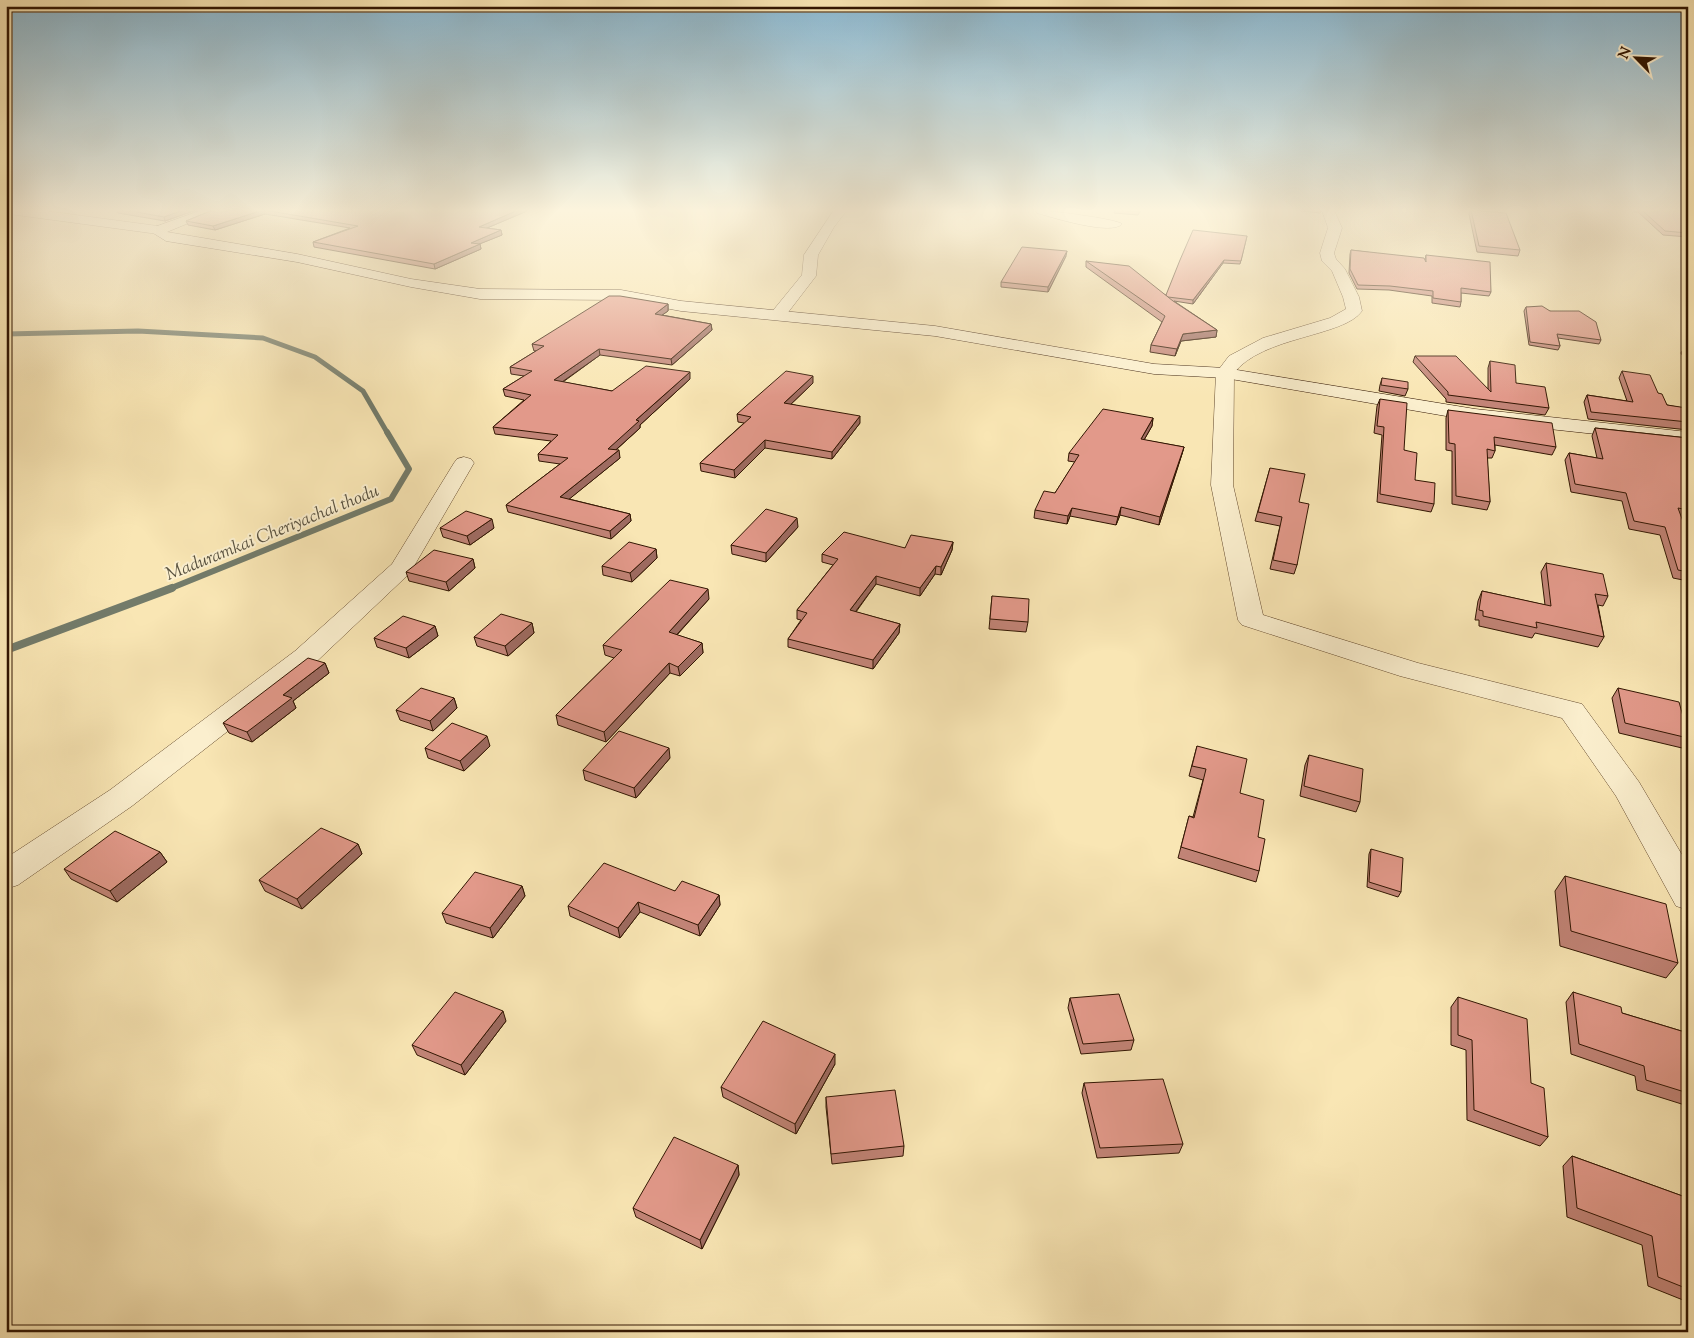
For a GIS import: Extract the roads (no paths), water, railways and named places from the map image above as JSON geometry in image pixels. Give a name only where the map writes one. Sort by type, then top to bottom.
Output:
[{"type":"street","points":[[363,272],[411,283],[480,294],[621,295],[681,306],[935,331],[1154,369],[1225,373],[1475,415],[1688,438]]},
{"type":"street","points":[[777,316],[809,276],[809,272]]},
{"type":"street","points":[[1340,272],[1352,297],[1354,312],[1336,320],[1269,342],[1235,360],[1225,373],[1222,485],[1251,620],[1410,670],[1572,711],[1628,790],[1688,896]]},
{"type":"street","points":[[6,876],[121,798],[305,657],[401,568],[464,463]]},
{"type":"waterway","name":"Maduramkai Cheriyachal thodu","points":[[6,334],[138,331],[263,338],[315,357],[363,391],[388,434]]},
{"type":"waterway","name":"Maduramkai Cheriyachal thodu","points":[[169,589],[391,499],[409,469],[387,432]]},
{"type":"waterway","name":"Maduramkai Cheriyachal thodu","points":[[6,650],[172,588]]}]
